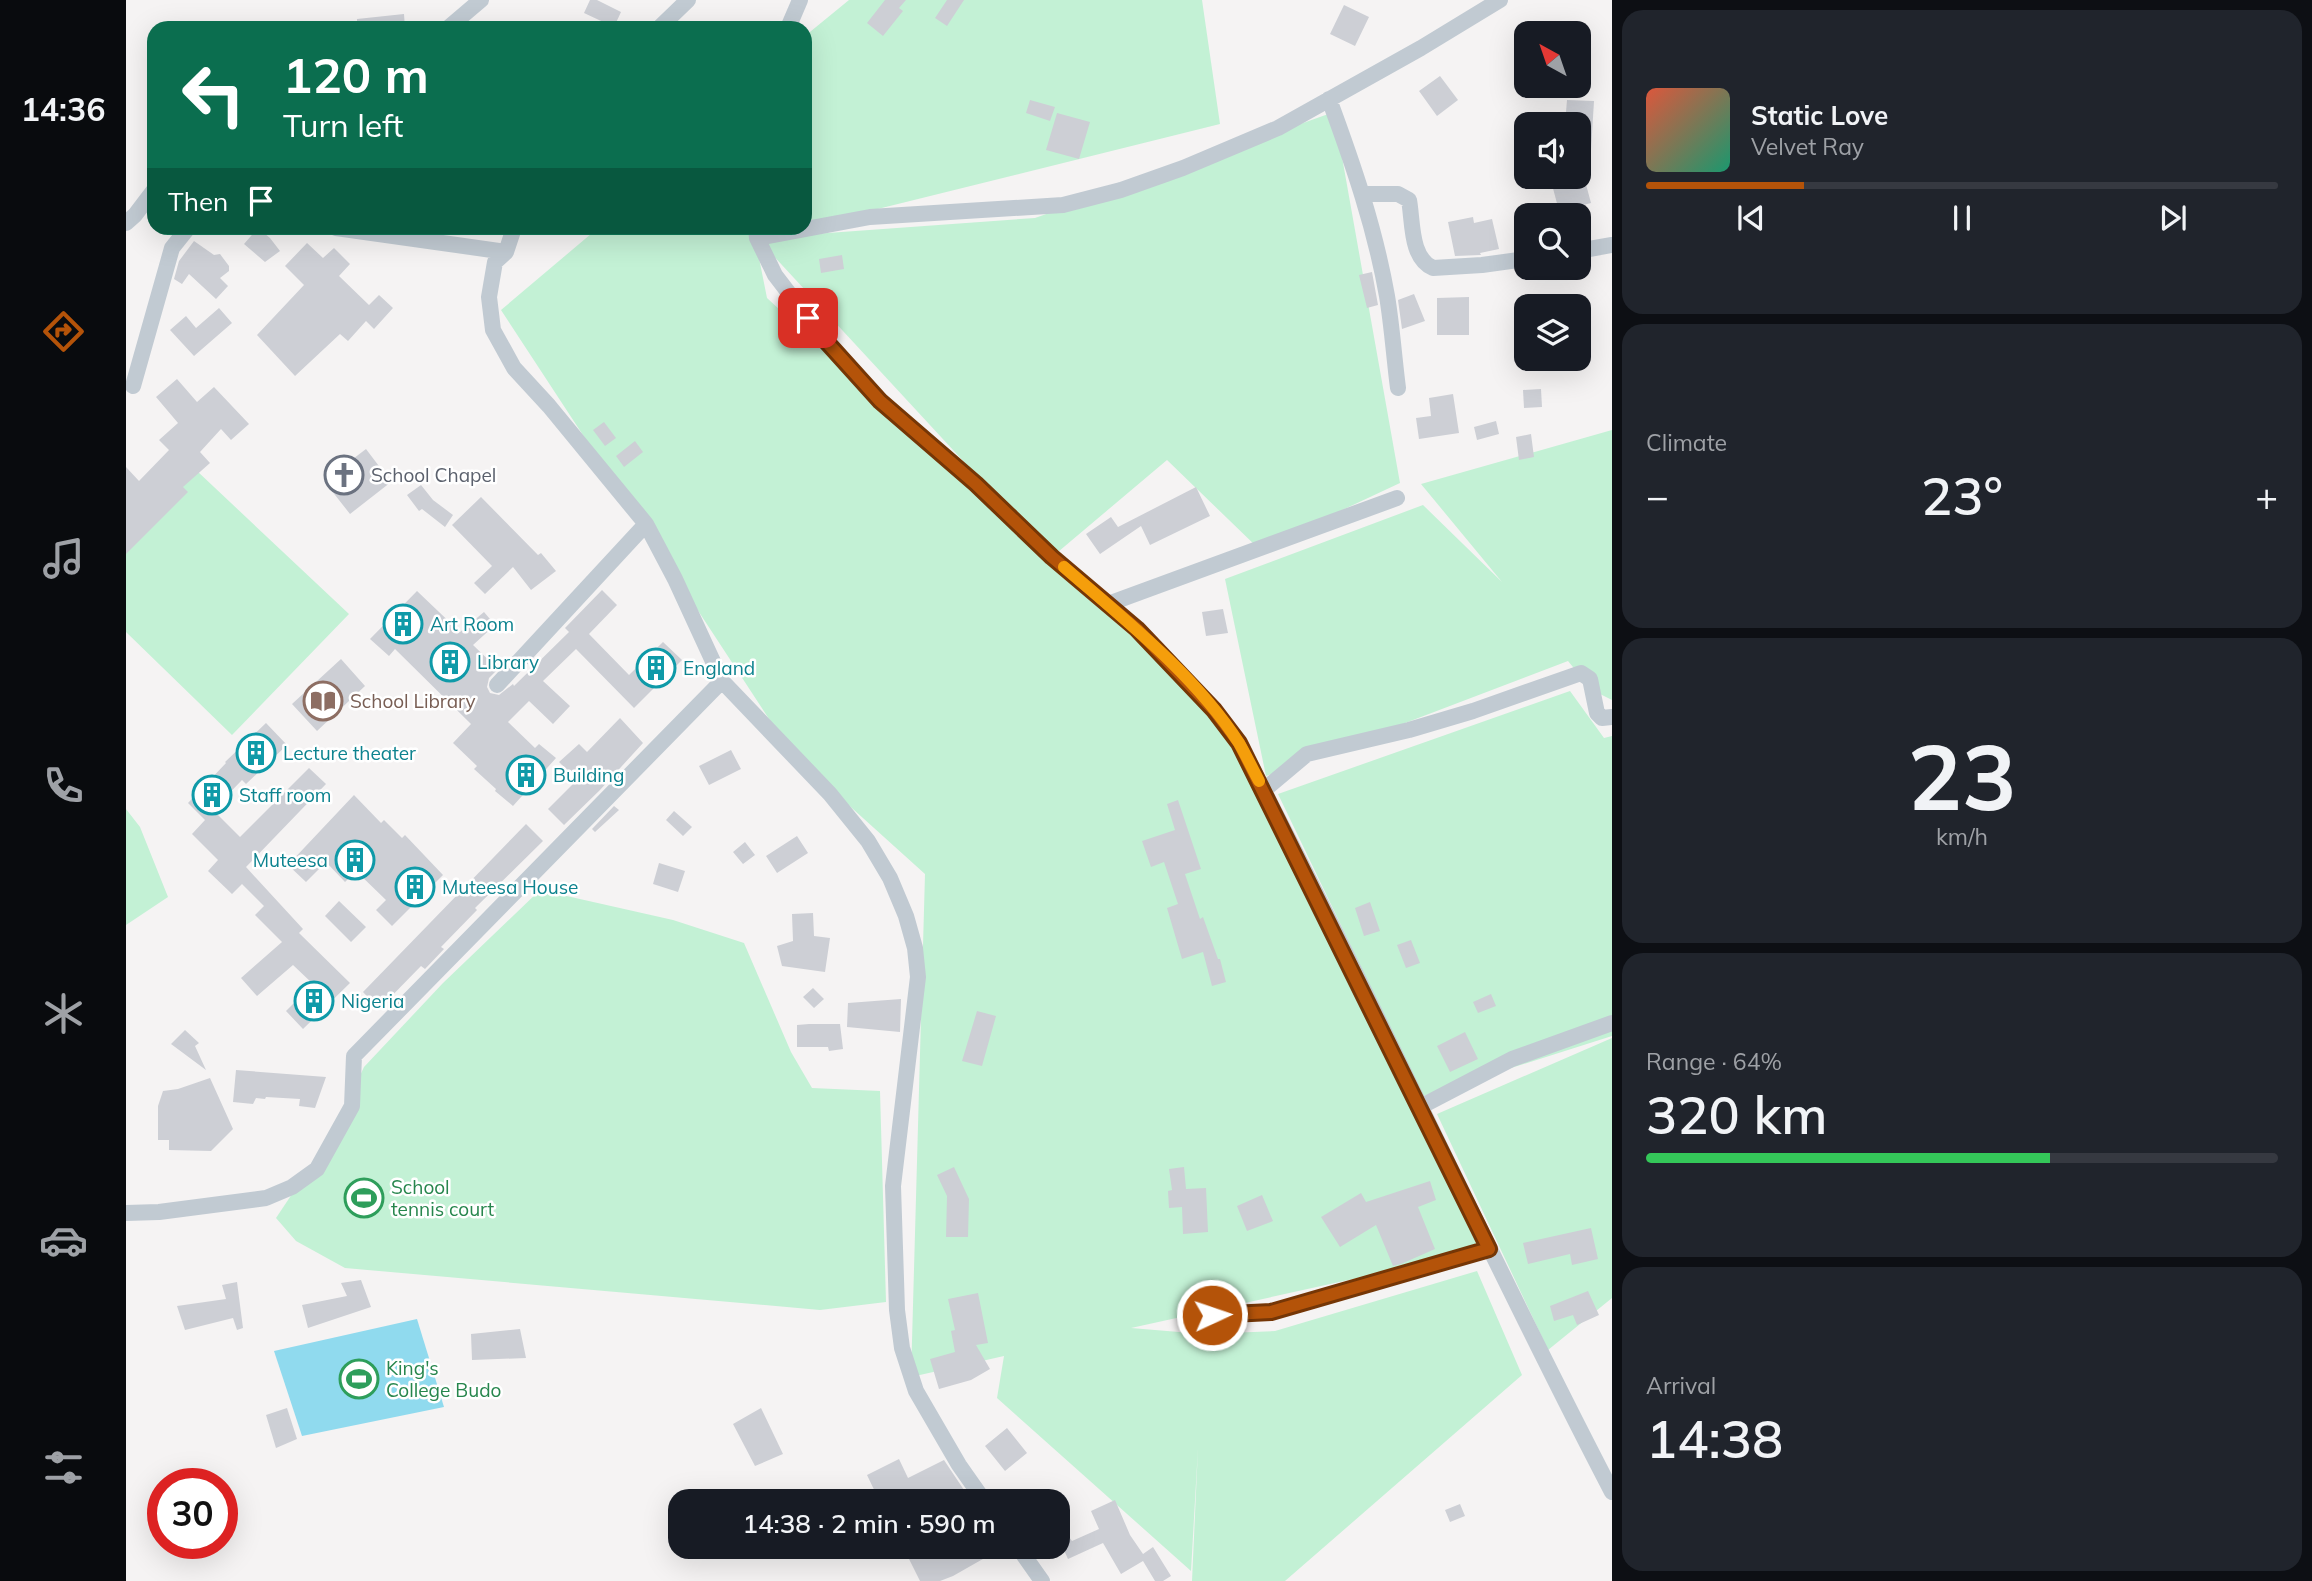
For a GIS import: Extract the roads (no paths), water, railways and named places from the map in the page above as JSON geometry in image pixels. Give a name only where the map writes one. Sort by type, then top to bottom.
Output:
[{"type":"street","points":[[456,21],[481,0]]},
{"type":"street","points":[[666,21],[688,0]]},
{"type":"street","points":[[791,21],[800,0]]},
{"type":"street","points":[[812,226],[870,218],[1063,205],[1121,190],[1183,168],[1278,128],[1421,48],[1500,0]]},
{"type":"street","points":[[1329,99],[1363,194],[1387,297],[1398,388]]},
{"type":"street","points":[[1363,194],[1398,194],[1409,200],[1417,253],[1420,260],[1433,268],[1514,261]]},
{"type":"street","points":[[126,223],[147,199]]},
{"type":"street","points":[[133,386],[172,248],[182,235]]},
{"type":"street","points":[[384,235],[506,253]]},
{"type":"street","points":[[512,235],[506,253],[495,262],[489,297],[493,330],[514,368],[558,416],[646,524],[675,579],[722,681],[830,793],[868,841],[890,878],[906,916],[915,948],[918,977],[893,1186],[897,1310],[902,1349],[916,1391],[976,1489]]},
{"type":"street","points":[[757,235],[775,275],[824,339],[880,401],[976,484],[1052,557],[1137,629],[1214,710],[1239,743],[1550,1373],[1612,1492]]},
{"type":"street","points":[[1591,249],[1612,245]]},
{"type":"street","points":[[1108,604],[1397,498]]},
{"type":"street","points":[[497,685],[646,524]]},
{"type":"street","points":[[1264,790],[1307,754],[1409,730],[1581,673],[1590,679],[1597,713],[1602,718],[1612,717]]},
{"type":"street","points":[[126,1213],[159,1212],[266,1198],[292,1187],[317,1169],[352,1106],[354,1056],[722,681]]},
{"type":"street","points":[[1420,1107],[1512,1059],[1612,1023]]},
{"type":"street","points":[[1212,1315],[1271,1312],[1489,1249]]},
{"type":"street","points":[[1026,1559],[1042,1581]]},
{"type":"water","name":"King's College Budo","points":[[417,1319],[444,1407],[302,1436],[274,1351]]},
{"type":"place","name":"School Chapel","points":[[344,475]]},
{"type":"place","name":"Art Room","points":[[403,624]]},
{"type":"place","name":"Library","points":[[450,662]]},
{"type":"place","name":"England","points":[[656,668]]},
{"type":"place","name":"School Library","points":[[323,701]]},
{"type":"place","name":"Lecture theater","points":[[256,753]]},
{"type":"place","name":"Building","points":[[526,775]]},
{"type":"place","name":"Staff room","points":[[212,795]]},
{"type":"place","name":"Muteesa","points":[[355,860]]},
{"type":"place","name":"Muteesa House","points":[[415,887]]},
{"type":"place","name":"Nigeria","points":[[314,1001]]},
{"type":"place","name":"School tennis court","points":[[364,1198]]},
{"type":"place","name":"King's College Budo","points":[[359,1379]]}]
